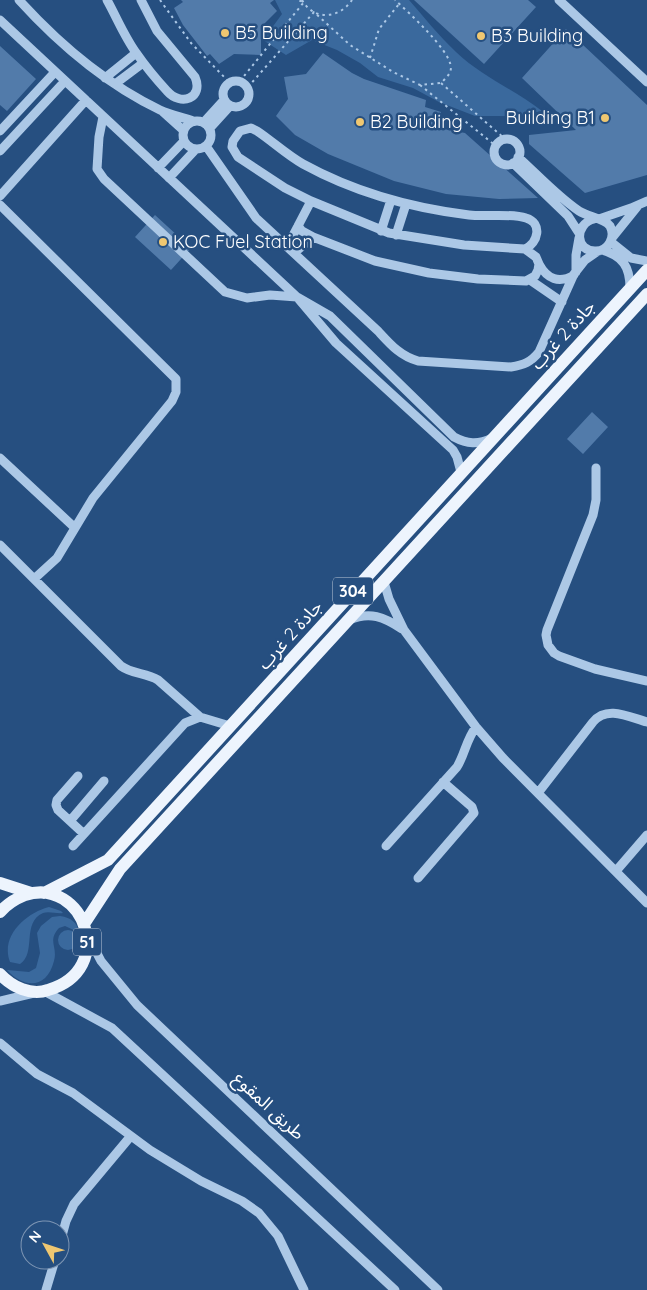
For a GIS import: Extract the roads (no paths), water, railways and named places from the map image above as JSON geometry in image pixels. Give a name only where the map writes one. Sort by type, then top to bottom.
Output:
[{"type":"main road","name":"جادة 2 غرب","points":[[44,893],[108,860],[647,270]]},
{"type":"main road","name":"جادة 2 غرب","points":[[86,930],[120,870],[647,294]]},
{"type":"main road","name":"51","points":[[0,883],[31,893],[44,893],[61,898],[75,909],[86,930],[87,952],[82,966],[72,978],[59,987],[42,992]]},
{"type":"main road","name":"51","points":[[0,912],[4,906],[16,898],[31,893]]},
{"type":"main road","points":[[0,974],[15,986],[32,992],[42,992]]},
{"type":"street","points":[[19,0],[79,57],[105,78],[161,110],[207,125]]},
{"type":"street","points":[[107,0],[136,53],[168,92],[176,99],[186,99],[196,90],[197,81],[157,31],[141,0]]},
{"type":"street","points":[[559,0],[647,82]]},
{"type":"street","points":[[0,20],[296,297],[325,332],[347,354],[448,444],[458,457],[462,472]]},
{"type":"street","points":[[105,78],[136,53]]},
{"type":"street","points":[[115,84],[144,63]]},
{"type":"street","points":[[0,131],[55,72]]},
{"type":"street","points":[[234,80],[244,84],[250,96],[244,104],[240,107],[227,103],[223,91],[229,82],[234,80]]},
{"type":"street","points":[[0,151],[65,81]]},
{"type":"street","points":[[0,196],[86,100]]},
{"type":"street","points":[[207,125],[227,103]]},
{"type":"street","points":[[161,110],[183,130],[184,141],[189,147],[196,150]]},
{"type":"street","points":[[104,117],[99,137],[98,169],[104,179],[225,292],[247,298],[270,295],[296,297],[314,305],[330,316],[454,437],[461,441],[477,443],[492,438]]},
{"type":"street","points":[[183,130],[193,121]]},
{"type":"street","points":[[169,178],[196,150],[206,146],[211,138],[207,125]]},
{"type":"street","points":[[525,249],[533,243],[537,234],[534,224],[526,218],[470,215],[406,204],[336,181],[301,163],[257,130],[245,128],[235,135],[232,147],[238,157],[285,188],[311,202],[396,235],[464,245],[525,249],[536,257],[543,272],[550,278],[558,280],[567,279],[575,273],[579,236],[586,222],[643,203]]},
{"type":"street","points":[[505,139],[516,142],[520,149],[516,160],[505,164],[498,161],[495,154],[496,146],[501,140],[505,139]]},
{"type":"street","points":[[158,168],[184,141]]},
{"type":"street","points":[[206,146],[256,218],[394,348],[408,358],[418,361],[511,367],[525,365],[539,352],[575,273],[585,260],[600,251],[611,240],[643,203]]},
{"type":"street","points":[[516,160],[583,214],[609,226],[611,240],[631,258],[647,261]]},
{"type":"street","points":[[516,160],[575,224],[584,247],[593,252],[600,251],[619,258],[625,264],[630,280],[630,288]]},
{"type":"street","points":[[381,230],[392,200]]},
{"type":"street","points":[[290,250],[298,226],[311,202]]},
{"type":"street","points":[[396,235],[406,204]]},
{"type":"street","points":[[0,205],[176,379],[176,392],[172,401],[93,498],[57,558],[34,579]]},
{"type":"street","points":[[298,226],[312,238],[376,261],[420,271],[478,279],[530,280],[562,302]]},
{"type":"street","points":[[290,250],[312,238]]},
{"type":"street","points":[[530,280],[538,270],[539,264]]},
{"type":"street","points":[[347,354],[356,343]]},
{"type":"street","points":[[448,444],[454,437]]},
{"type":"street","points":[[0,458],[74,527]]},
{"type":"street","points":[[596,468],[596,500],[593,515],[547,630],[546,641],[551,650],[559,656],[594,669],[647,681]]},
{"type":"street","points":[[0,545],[121,666],[128,671],[155,678],[200,717],[230,726]]},
{"type":"street","points":[[384,582],[388,599],[404,630],[476,728],[503,758],[647,902]]},
{"type":"street","points":[[349,620],[375,615],[404,630]]},
{"type":"street","points":[[538,793],[599,716],[604,713],[613,713],[647,722]]},
{"type":"street","points":[[73,846],[181,726],[190,720],[200,717]]},
{"type":"street","points":[[386,846],[461,761],[467,741],[476,728]]},
{"type":"street","points":[[78,776],[56,803],[58,810],[84,834]]},
{"type":"street","points":[[70,821],[104,781]]},
{"type":"street","points":[[418,878],[474,813],[472,806],[443,782]]},
{"type":"street","points":[[616,871],[647,835]]},
{"type":"street","name":"طريق المقوع","points":[[86,930],[101,961],[136,1005],[438,1290]]},
{"type":"street","points":[[0,1001],[42,992],[112,1028],[395,1290]]},
{"type":"street","points":[[0,1043],[37,1074],[73,1093],[130,1137],[175,1166],[242,1201],[259,1213],[278,1236],[304,1290]]},
{"type":"street","points":[[67,1220],[74,1204],[130,1137]]},
{"type":"street","points":[[46,1290],[52,1270]]},
{"type":"place","name":"B5 Building","points":[[225,33]]},
{"type":"place","name":"B3 Building","points":[[481,36]]},
{"type":"place","name":"Building B1","points":[[605,118]]},
{"type":"place","name":"B2 Building","points":[[360,122]]},
{"type":"place","name":"KOC Fuel Station","points":[[163,242]]}]
